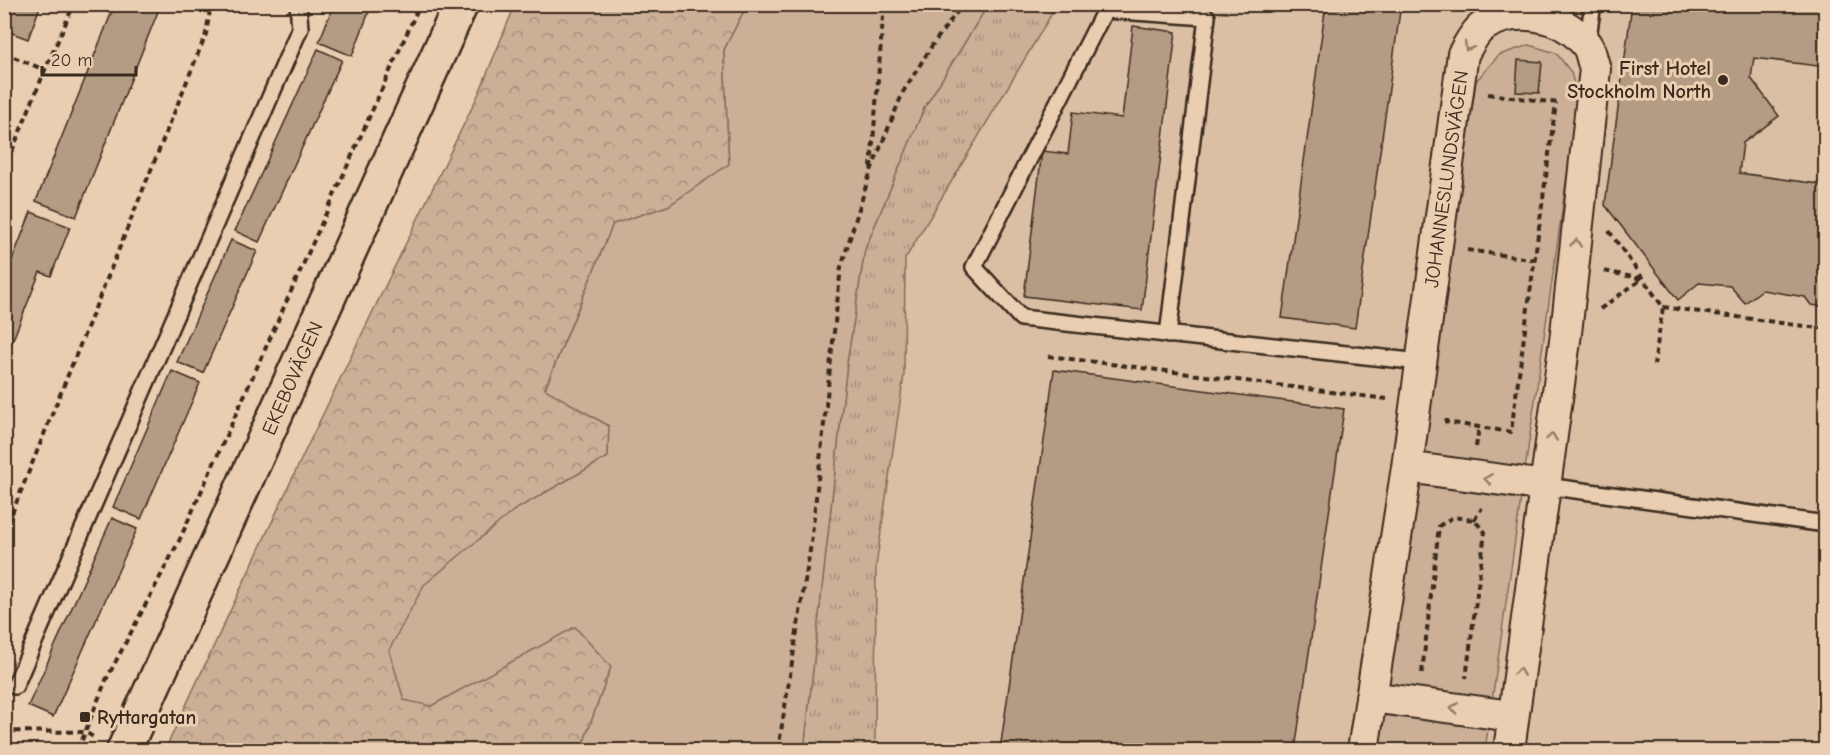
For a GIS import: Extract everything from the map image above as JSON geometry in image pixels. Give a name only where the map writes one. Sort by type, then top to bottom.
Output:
[{"type":"street","name":"EKEBOVÄGEN","points":[[124,750],[461,4]]},
{"type":"street","name":"JOHANNESLUNDSVÄGEN","points":[[1363,750],[1407,467],[1463,54],[1480,28],[1495,12],[1528,10],[1555,20],[1587,44]]},
{"type":"street","points":[[1509,750],[1566,333],[1591,107],[1595,69],[1587,44]]},
{"type":"street","points":[[1407,467],[1546,486]]},
{"type":"street","points":[[1371,697],[1512,716]]},
{"type":"lane","points":[[15,686],[300,28],[298,4]]},
{"type":"lane","points":[[1587,44],[1593,4]]},
{"type":"lane","points":[[1168,335],[1207,17],[1105,10],[974,267],[1021,318],[1168,335],[1420,362]]},
{"type":"lane","points":[[1546,486],[1826,524]]},
{"type":"path","points":[[4,171],[74,4]]},
{"type":"path","points":[[4,533],[206,34],[211,4]]},
{"type":"path","points":[[78,750],[106,680],[178,541],[420,4]]},
{"type":"path","points":[[870,172],[884,4]]},
{"type":"path","points":[[778,750],[811,544],[841,267],[870,172],[903,92],[933,44],[963,4]]},
{"type":"path","points":[[4,53],[45,70]]},
{"type":"path","points":[[1458,90],[1591,107]]},
{"type":"path","points":[[1488,105],[1490,94]]},
{"type":"path","points":[[1448,411],[1446,422],[1511,432],[1556,103]]},
{"type":"path","points":[[1581,192],[1664,307],[1654,365]]},
{"type":"path","points":[[1468,262],[1471,239]]},
{"type":"path","points":[[1664,307],[1826,329]]},
{"type":"path","points":[[1048,356],[1415,402]]},
{"type":"path","points":[[1418,704],[1439,526],[1453,517],[1474,520],[1485,532],[1462,710]]},
{"type":"path","points":[[5,750],[5,731],[85,732]]},
{"type":"shaded area","points":[[1057,5],[1825,5],[1825,750],[875,750],[876,566],[904,375],[905,259]]},
{"type":"green space","points":[[515,5],[747,5],[724,50],[729,165],[668,206],[613,224],[545,388],[609,426],[608,457],[513,511],[431,706],[575,626],[611,667],[581,750],[165,750],[307,447],[479,93]]},
{"type":"green space","points":[[747,5],[988,5],[924,108],[865,249],[847,363],[804,750],[581,750],[611,667],[575,627],[431,706],[404,700],[389,650],[424,585],[513,511],[608,457],[609,426],[545,389],[613,224],[668,206],[729,164],[724,50]]},
{"type":"green space","points":[[988,5],[1057,5],[905,259],[904,375],[876,566],[875,750],[804,750],[847,363],[865,249],[924,108]]},
{"type":"green space","points":[[1529,45],[1556,53],[1571,72],[1578,99],[1485,750],[1379,750],[1476,81],[1499,55]]},
{"type":"building","points":[[4,4],[41,4],[28,39],[4,30]]},
{"type":"building","points":[[115,4],[161,4],[76,217],[36,201]]},
{"type":"building","points":[[334,4],[372,4],[352,56],[319,42]]},
{"type":"building","points":[[1326,4],[1401,4],[1355,328],[1282,318]]},
{"type":"building","points":[[1632,4],[1826,4],[1826,67],[1754,58],[1751,78],[1779,116],[1743,143],[1739,173],[1826,185],[1826,307],[1811,305],[1805,297],[1762,290],[1745,303],[1730,286],[1699,283],[1678,300],[1605,205]]},
{"type":"building","points":[[1133,26],[1176,32],[1142,310],[1024,296],[1042,151],[1068,154],[1073,112],[1122,118]]},
{"type":"building","points":[[318,49],[342,60],[259,242],[235,231]]},
{"type":"building","points":[[1518,60],[1542,62],[1539,93],[1516,92]]},
{"type":"building","points":[[31,212],[70,227],[51,276],[40,272],[4,362],[4,257],[12,260]]},
{"type":"building","points":[[231,240],[257,251],[203,373],[177,362]]},
{"type":"building","points":[[1054,370],[1344,409],[1295,750],[1000,750]]},
{"type":"building","points":[[172,371],[200,383],[141,519],[113,507]]},
{"type":"building","points":[[112,518],[137,529],[53,717],[28,706]]},
{"type":"place","name":"First Hotel Stockholm North","points":[[1723,80]]},
{"type":"place","name":"Ryttargatan","points":[[85,717]]}]
